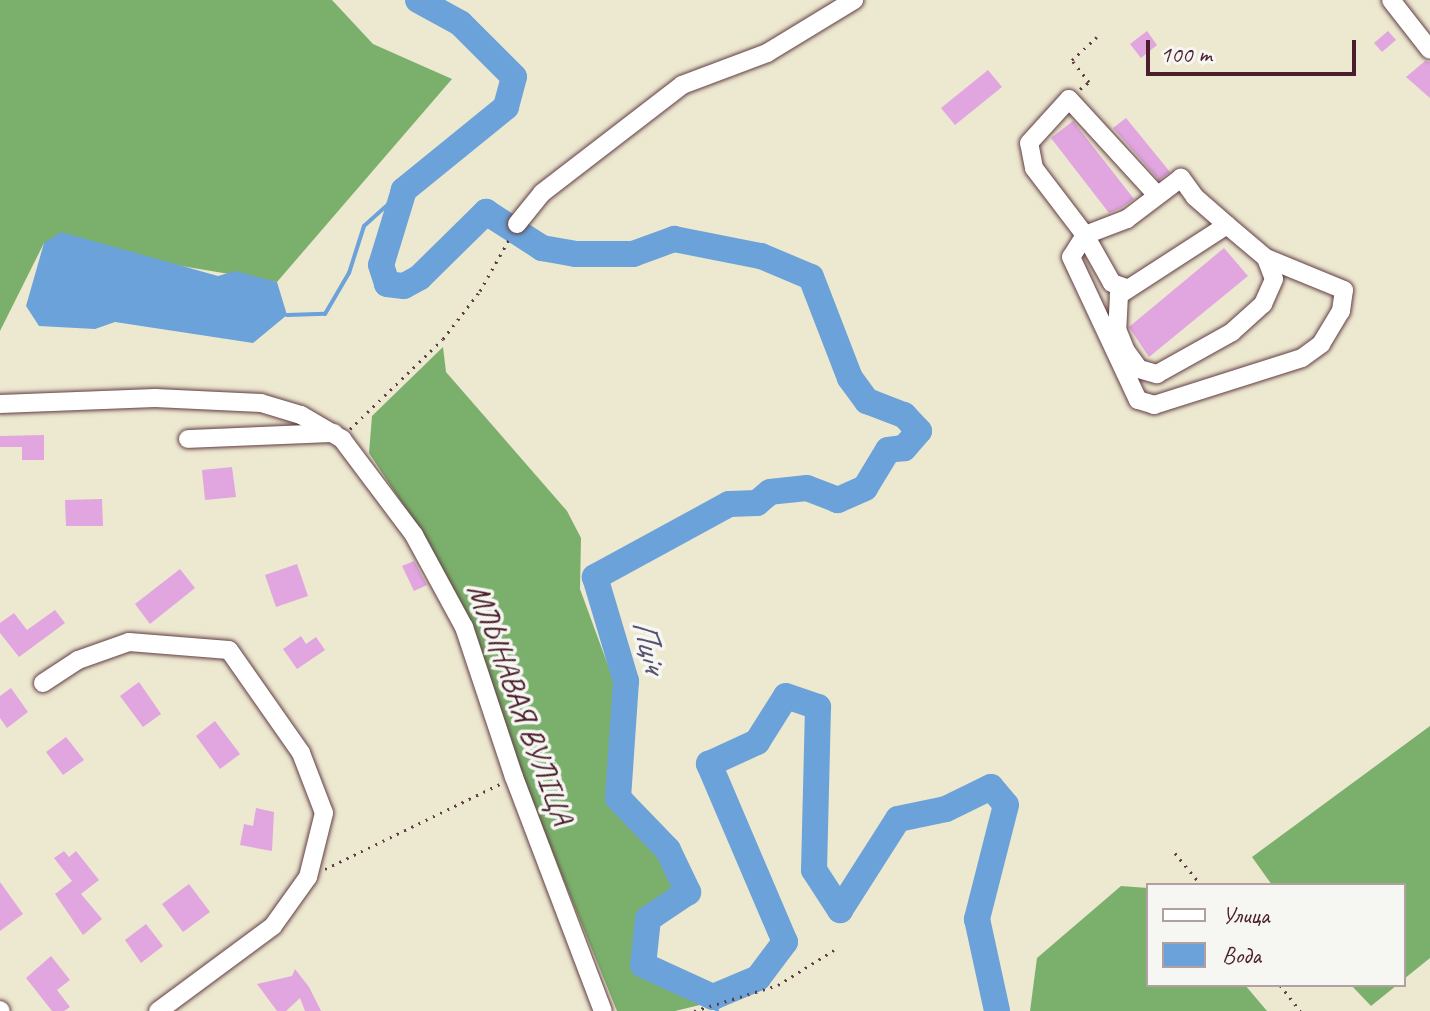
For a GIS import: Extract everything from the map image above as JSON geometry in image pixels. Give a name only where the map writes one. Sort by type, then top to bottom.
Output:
[{"type":"street","points":[[515,228],[542,193],[682,85],[767,53],[854,0]]},
{"type":"street","points":[[1391,0],[1430,50]]},
{"type":"street","points":[[1126,288],[1112,283],[1085,235],[1027,153],[1034,133],[1069,99],[1157,195]]},
{"type":"street","points":[[1181,178],[1227,225],[1266,258],[1344,290],[1341,311],[1321,344],[1302,358],[1154,405],[1138,400],[1072,264],[1085,235],[1127,219],[1157,195],[1181,178]]},
{"type":"street","points":[[1227,225],[1119,295],[1117,329],[1139,369],[1157,374],[1232,332],[1263,304],[1274,279],[1266,258]]},
{"type":"street","points":[[0,404],[155,398],[247,402],[301,415],[338,436]]},
{"type":"street","points":[[188,439],[338,436]]},
{"type":"street","name":"МЛЫНАВАЯ ВУЛІЦА","points":[[338,436],[441,579],[470,642],[514,777],[603,1011]]},
{"type":"street","points":[[43,683],[78,660],[129,642],[229,650],[301,753],[324,813],[308,877],[273,926],[158,1011]]},
{"type":"path","points":[[1081,88],[1089,82],[1072,60],[1097,37]]},
{"type":"path","points":[[338,436],[443,339],[480,291],[515,228]]},
{"type":"path","points":[[308,877],[514,777]]},
{"type":"path","points":[[1175,853],[1199,883]]},
{"type":"path","points":[[694,1011],[778,985],[834,950]]},
{"type":"path","points":[[1282,987],[1300,1011]]},
{"type":"green space","points":[[0,0],[332,0],[373,44],[452,79],[277,282],[44,243],[0,331]]},
{"type":"green space","points":[[443,347],[446,372],[567,511],[581,538],[580,589],[613,679],[615,800],[664,851],[682,891],[645,913],[640,967],[707,998],[708,1003],[675,1011],[617,1011],[424,536],[369,453],[372,416]]},
{"type":"green space","points":[[1430,726],[1430,958],[1406,977],[1406,883],[1271,883],[1252,857]]},
{"type":"green space","points":[[1121,886],[1146,888],[1146,987],[1247,987],[1267,1011],[1030,1011],[1037,958]]},
{"type":"green space","points":[[1353,987],[1395,987],[1371,1006]]},
{"type":"water","points":[[61,232],[218,276],[235,271],[277,282],[287,315],[253,343],[115,322],[95,329],[39,326],[26,306],[44,243]]},
{"type":"building","points":[[1147,31],[1157,45],[1141,58],[1130,44]]},
{"type":"building","points":[[1388,31],[1396,40],[1382,52],[1374,43]]},
{"type":"building","points":[[1425,61],[1430,62],[1430,98],[1406,77]]},
{"type":"building","points":[[988,70],[1002,87],[955,125],[941,108]]},
{"type":"building","points":[[1126,118],[1170,172],[1159,180],[1113,128]]},
{"type":"building","points":[[1073,121],[1134,199],[1121,208],[1109,213],[1051,138]]},
{"type":"building","points":[[1224,248],[1248,276],[1149,357],[1129,327]]},
{"type":"building","points":[[44,435],[44,460],[22,460],[22,447],[0,447],[0,436]]},
{"type":"building","points":[[232,467],[236,497],[205,500],[202,470]]},
{"type":"building","points":[[102,499],[103,526],[66,526],[65,500]]},
{"type":"building","points":[[414,561],[427,585],[414,591],[402,566]]},
{"type":"building","points":[[297,564],[308,596],[276,607],[265,575]]},
{"type":"building","points":[[180,569],[195,588],[150,624],[135,604]]},
{"type":"building","points":[[55,610],[65,623],[19,657],[0,633],[0,623],[14,613],[27,630]]},
{"type":"building","points":[[301,636],[306,644],[316,637],[325,650],[297,669],[283,649]]},
{"type":"building","points":[[139,682],[161,714],[143,727],[120,696]]},
{"type":"building","points":[[11,688],[28,712],[7,728],[0,718],[0,696]]},
{"type":"building","points":[[215,721],[240,754],[220,769],[196,736]]},
{"type":"building","points":[[66,737],[84,760],[63,775],[46,752]]},
{"type":"building","points":[[256,808],[274,812],[272,851],[240,845],[244,824],[253,826]]},
{"type":"building","points":[[64,851],[69,857],[76,851],[99,880],[81,894],[102,919],[83,935],[55,894],[72,881],[54,858]]},
{"type":"building","points":[[0,882],[23,914],[0,931]]},
{"type":"building","points":[[189,884],[210,912],[183,932],[162,904]]},
{"type":"building","points":[[146,924],[163,946],[141,963],[125,940]]},
{"type":"building","points":[[51,956],[70,980],[57,990],[70,1007],[64,1011],[52,1011],[26,978]]},
{"type":"building","points":[[295,969],[309,987],[321,1011],[305,1011],[300,998],[286,1011],[277,1011],[257,984],[292,976]]},
{"type":"waterway","name":"Пціч","points":[[418,0],[460,23],[514,77],[506,107],[404,190],[381,265],[387,284],[404,286],[420,277],[486,212],[542,248],[576,254],[633,254],[674,239],[761,256],[811,277],[850,378],[867,401],[904,415],[919,431],[904,448],[888,450],[865,488],[838,500],[807,488],[770,492],[757,503],[729,504],[595,577],[626,681],[618,798],[668,850],[688,892],[648,919],[643,965],[713,997],[758,978],[785,942],[709,764],[757,742],[786,696],[818,707],[814,870],[840,910],[898,819],[946,809],[991,787],[1006,805],[977,919],[997,1011]]},
{"type":"waterway","points":[[287,315],[325,314],[349,273],[364,226],[404,190]]},
{"type":"waterway","points":[[713,997],[717,1011]]}]
